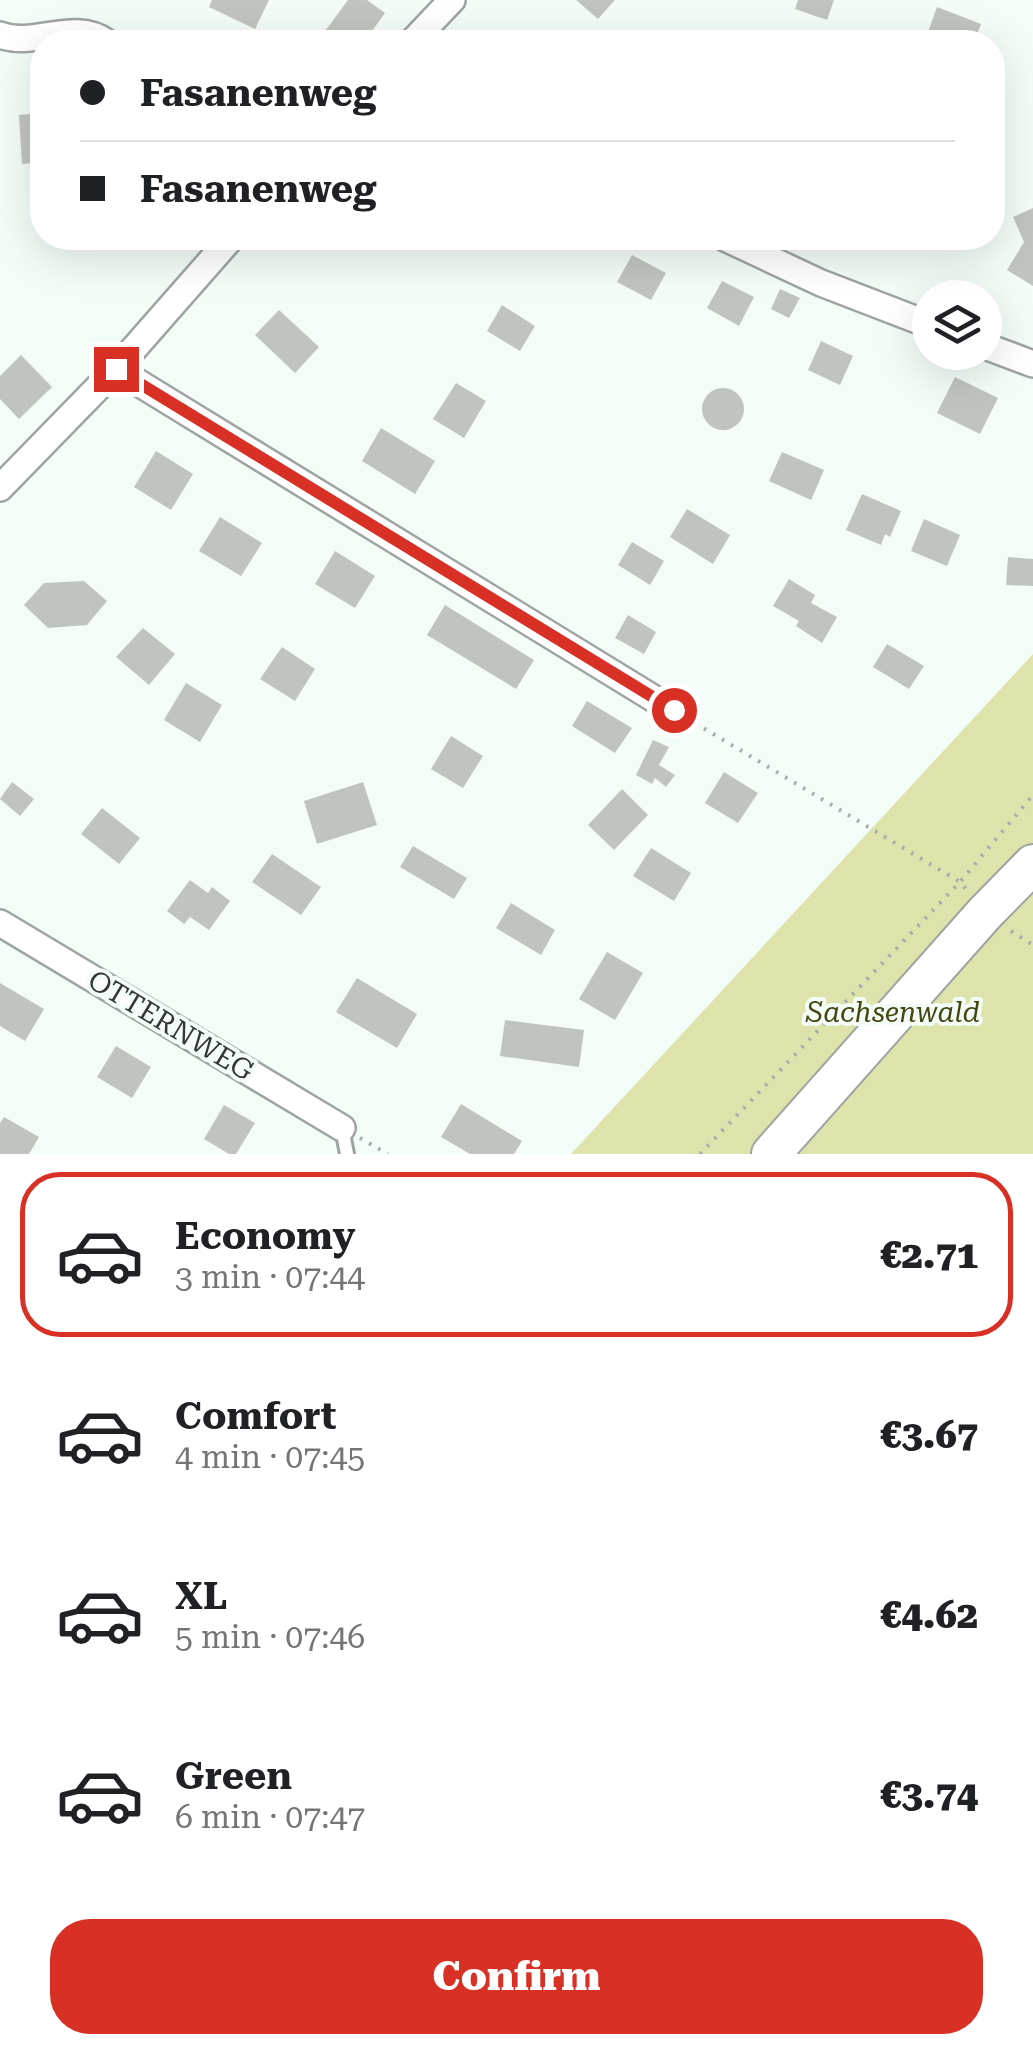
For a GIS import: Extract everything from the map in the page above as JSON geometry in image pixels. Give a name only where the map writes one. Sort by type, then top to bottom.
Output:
[{"type":"main road","points":[[771,1154],[1033,864]]},
{"type":"street","points":[[423,30],[452,0]]},
{"type":"street","points":[[0,35],[14,41],[30,38]]},
{"type":"street","points":[[0,488],[116,369],[220,250]]},
{"type":"street","points":[[751,250],[821,283],[912,318]]},
{"type":"street","points":[[1002,352],[1033,364]]},
{"type":"street","points":[[116,369],[674,710]]},
{"type":"street","name":"OTTERNWEG","points":[[0,922],[342,1128]]},
{"type":"lane","points":[[342,1128],[346,1154]]},
{"type":"path","points":[[674,710],[960,882],[986,913]]},
{"type":"path","points":[[700,1154],[960,882],[1033,794]]},
{"type":"path","points":[[342,1128],[388,1154]]},
{"type":"green space","name":"Sachsenwald","points":[[1033,654],[1033,1154],[571,1154]]},
{"type":"building","points":[[212,0],[269,0],[255,29],[209,7]]},
{"type":"building","points":[[348,0],[367,0],[385,13],[373,30],[326,30]]},
{"type":"building","points":[[576,0],[615,0],[598,19]]},
{"type":"building","points":[[798,0],[834,0],[827,20],[795,9]]},
{"type":"building","points":[[937,7],[981,24],[979,30],[929,30]]},
{"type":"building","points":[[30,114],[30,163],[22,164],[19,115]]},
{"type":"building","points":[[1033,208],[1033,286],[1007,270],[1024,242],[1013,217]]},
{"type":"building","points":[[632,255],[666,273],[651,300],[617,282]]},
{"type":"building","points":[[722,281],[754,297],[739,326],[707,308]]},
{"type":"building","points":[[780,289],[800,298],[789,318],[771,309]]},
{"type":"building","points":[[502,305],[535,326],[520,351],[487,331]]},
{"type":"building","points":[[279,310],[319,347],[295,373],[255,335]]},
{"type":"building","points":[[821,341],[853,356],[840,385],[808,370]]},
{"type":"building","points":[[21,355],[52,387],[19,419],[0,399],[0,376]]},
{"type":"building","points":[[955,377],[998,398],[980,434],[937,413]]},
{"type":"building","points":[[456,383],[486,401],[464,438],[433,419]]},
{"type":"building","points":[[723,388],[738,394],[744,409],[738,424],[723,430],[708,424],[702,409],[708,394]]},
{"type":"building","points":[[381,428],[435,461],[415,494],[362,461]]},
{"type":"building","points":[[156,451],[193,474],[171,510],[134,487]]},
{"type":"building","points":[[782,452],[824,470],[811,500],[769,481]]},
{"type":"building","points":[[862,494],[901,511],[890,537],[885,534],[881,545],[846,530]]},
{"type":"building","points":[[687,509],[730,535],[713,564],[670,537]]},
{"type":"building","points":[[220,517],[262,543],[241,576],[199,551]]},
{"type":"building","points":[[924,519],[960,535],[947,566],[911,551]]},
{"type":"building","points":[[632,542],[664,561],[650,585],[618,565]]},
{"type":"building","points":[[335,551],[375,576],[355,608],[315,584]]},
{"type":"building","points":[[1008,557],[1033,559],[1033,586],[1006,585]]},
{"type":"building","points":[[789,579],[815,595],[811,603],[837,617],[822,643],[796,626],[799,621],[773,606]]},
{"type":"building","points":[[84,581],[107,601],[87,625],[48,628],[24,605],[44,583]]},
{"type":"building","points":[[445,605],[534,660],[516,689],[427,635]]},
{"type":"building","points":[[628,615],[656,632],[644,654],[615,638]]},
{"type":"building","points":[[143,628],[175,654],[149,685],[116,657]]},
{"type":"building","points":[[887,644],[924,666],[909,689],[873,667]]},
{"type":"building","points":[[282,647],[315,669],[295,701],[260,679]]},
{"type":"building","points":[[186,683],[222,705],[200,742],[164,720]]},
{"type":"building","points":[[587,701],[632,728],[615,753],[572,726]]},
{"type":"building","points":[[451,736],[483,756],[463,788],[431,769]]},
{"type":"building","points":[[653,740],[669,747],[659,765],[675,775],[666,787],[655,778],[652,784],[636,775]]},
{"type":"building","points":[[724,772],[758,793],[738,823],[705,803]]},
{"type":"building","points":[[12,782],[34,799],[20,816],[0,799]]},
{"type":"building","points":[[363,782],[377,825],[317,844],[304,801]]},
{"type":"building","points":[[622,789],[648,815],[614,850],[588,825]]},
{"type":"building","points":[[102,808],[140,838],[119,864],[81,834]]},
{"type":"building","points":[[413,846],[467,878],[454,899],[400,867]]},
{"type":"building","points":[[651,848],[691,873],[674,901],[633,876]]},
{"type":"building","points":[[272,854],[321,887],[301,915],[252,882]]},
{"type":"building","points":[[190,880],[208,893],[212,887],[230,901],[209,930],[190,917],[184,924],[167,911]]},
{"type":"building","points":[[511,903],[555,930],[541,955],[496,928]]},
{"type":"building","points":[[607,952],[643,973],[615,1020],[579,999]]},
{"type":"building","points":[[357,978],[417,1014],[397,1048],[336,1012]]},
{"type":"building","points":[[0,983],[44,1009],[25,1041],[0,1026]]},
{"type":"building","points":[[505,1020],[584,1030],[579,1067],[500,1056]]},
{"type":"building","points":[[116,1046],[151,1067],[132,1098],[97,1077]]},
{"type":"building","points":[[461,1104],[522,1141],[514,1154],[470,1154],[441,1137]]},
{"type":"building","points":[[224,1105],[255,1123],[236,1154],[204,1139]]},
{"type":"building","points":[[4,1117],[39,1137],[29,1154],[0,1154],[0,1123]]},
{"type":"route","points":[[116,369],[674,710]]}]
